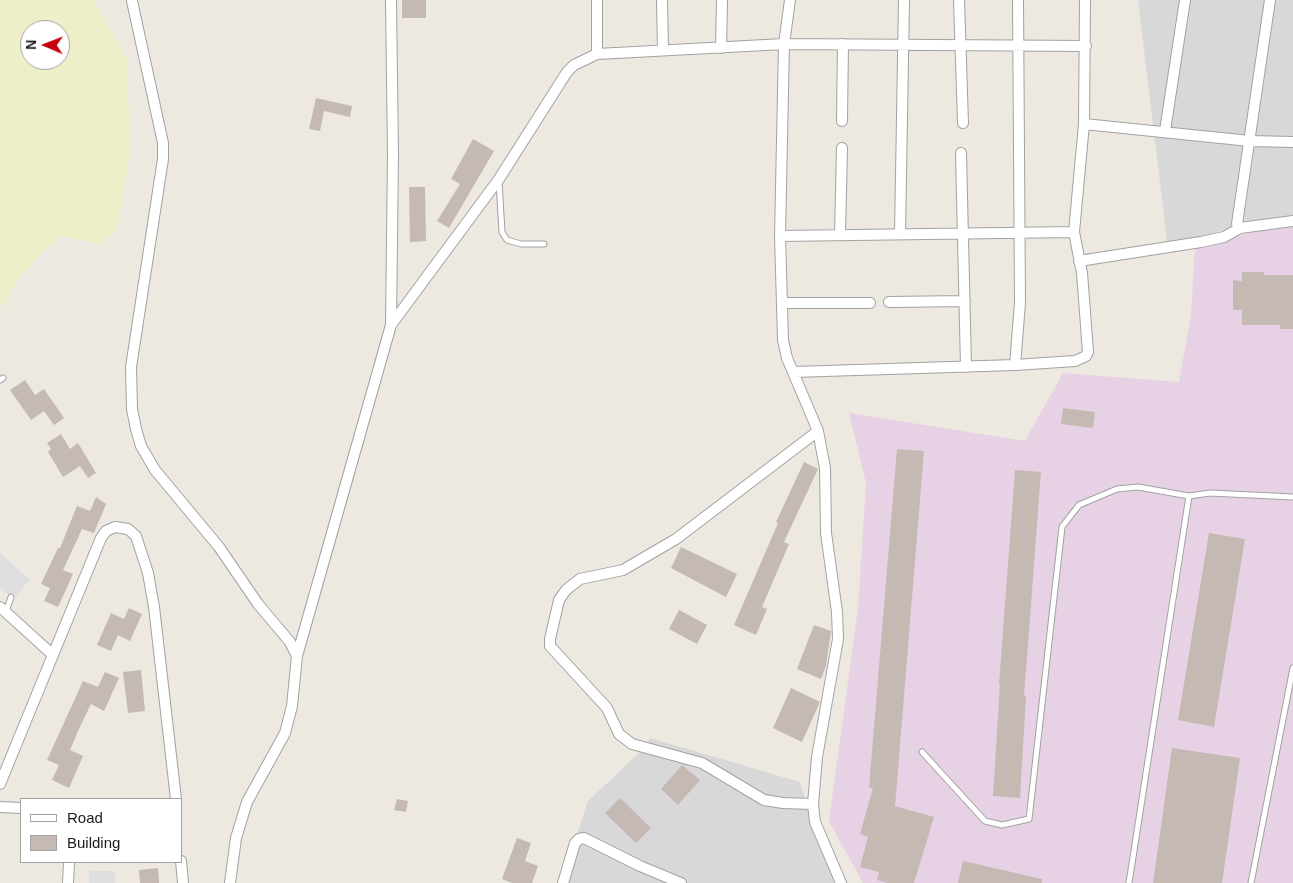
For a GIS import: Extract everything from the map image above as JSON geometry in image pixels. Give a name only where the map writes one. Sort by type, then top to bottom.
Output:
[{"type":"street","points":[[130,0],[164,143],[136,328],[132,367],[132,410],[136,429],[141,446],[155,470],[219,547],[258,604],[290,642],[297,656]]},
{"type":"street","points":[[230,883],[236,838],[246,802],[285,733],[292,706],[297,656],[391,325],[393,164],[392,0]]},
{"type":"street","points":[[597,0],[597,54]]},
{"type":"street","points":[[662,0],[663,49]]},
{"type":"street","points":[[721,48],[722,0]]},
{"type":"street","points":[[790,0],[784,44],[780,236],[783,340],[793,372],[818,431],[825,468],[826,533],[837,612],[838,639],[817,757],[813,804],[815,822],[841,883]]},
{"type":"street","points":[[900,234],[904,0]]},
{"type":"street","points":[[959,0],[963,123]]},
{"type":"street","points":[[1015,365],[1020,303],[1018,0]]},
{"type":"street","points":[[793,372],[1015,365],[1075,361],[1086,356],[1088,352],[1079,261],[1074,232],[1084,124],[1085,0]]},
{"type":"street","points":[[1164,131],[1185,0]]},
{"type":"street","points":[[1240,228],[1237,224],[1270,0]]},
{"type":"street","points":[[391,325],[499,179],[567,72],[574,65],[597,54],[784,44],[1086,46]]},
{"type":"street","points":[[842,121],[843,44]]},
{"type":"street","points":[[1084,124],[1250,141],[1293,142]]},
{"type":"street","points":[[840,234],[842,148]]},
{"type":"street","points":[[961,153],[966,367]]},
{"type":"street","points":[[1079,261],[1208,240],[1224,237],[1240,228],[1293,221]]},
{"type":"street","points":[[780,236],[1019,231],[1074,232]]},
{"type":"street","points":[[889,302],[965,301]]},
{"type":"street","points":[[782,303],[870,303]]},
{"type":"street","points":[[813,804],[764,800],[702,763],[632,744],[619,734],[607,708],[550,646],[550,639],[552,621],[559,600],[566,590],[580,579],[623,570],[676,539],[818,431]]},
{"type":"street","points":[[0,784],[101,538],[106,531],[115,527],[128,529],[136,536],[148,572],[154,607],[176,798]]},
{"type":"street","points":[[3,609],[53,655]]},
{"type":"street","points":[[0,807],[20,808]]},
{"type":"street","points":[[563,883],[576,843],[584,838],[640,866],[681,883]]},
{"type":"street","points":[[68,883],[69,863]]},
{"type":"street","points":[[181,863],[183,883]]},
{"type":"lane","points":[[499,179],[502,232],[507,240],[521,244],[544,244]]},
{"type":"lane","points":[[922,752],[985,822],[1002,825],[1029,819],[1062,527],[1079,505],[1117,489],[1138,487],[1189,496],[1210,493],[1293,497]]},
{"type":"lane","points":[[1129,883],[1189,496]]},
{"type":"lane","points":[[3,609],[11,597]]},
{"type":"lane","points":[[1251,883],[1293,668]]},
{"type":"shaded area","points":[[1138,0],[1293,0],[1293,216],[1231,227],[1168,249]]},
{"type":"shaded area","points":[[1293,226],[1293,883],[863,883],[829,821],[858,609],[866,483],[849,413],[1025,441],[1063,373],[1179,382],[1191,316],[1195,247],[1253,232]]},
{"type":"shaded area","points":[[0,553],[30,580],[13,599],[0,587]]},
{"type":"shaded area","points":[[650,738],[800,782],[809,811],[848,883],[561,883],[588,801],[639,753]]},
{"type":"shaded area","points":[[89,871],[115,871],[115,883],[89,883]]},
{"type":"green space","points":[[0,0],[94,0],[127,59],[130,153],[117,229],[101,245],[63,236],[43,251],[16,282],[3,307],[0,305]]},
{"type":"building","points":[[402,0],[426,0],[426,18],[402,18]]},
{"type":"building","points":[[316,98],[352,106],[350,117],[324,111],[320,131],[309,129]]},
{"type":"building","points":[[473,139],[494,151],[449,228],[437,221],[460,184],[451,179]]},
{"type":"building","points":[[409,187],[425,187],[426,241],[410,242]]},
{"type":"building","points":[[1242,272],[1264,272],[1264,275],[1293,275],[1293,329],[1280,329],[1280,325],[1242,325],[1242,310],[1233,310],[1233,280],[1242,281]]},
{"type":"building","points":[[25,380],[35,395],[44,389],[64,418],[54,425],[44,411],[31,420],[10,390]]},
{"type":"building","points":[[1063,408],[1095,412],[1093,428],[1061,424]]},
{"type":"building","points":[[61,434],[70,449],[78,443],[96,473],[88,478],[80,466],[63,477],[48,452],[51,449],[47,443]]},
{"type":"building","points":[[897,449],[924,451],[895,806],[934,817],[914,883],[888,883],[877,880],[879,872],[860,867],[868,837],[860,834],[873,788],[869,788]]},
{"type":"building","points":[[804,462],[818,469],[784,542],[789,544],[762,607],[767,609],[756,635],[734,625],[778,523],[776,522]]},
{"type":"building","points":[[1015,470],[1041,472],[1024,696],[1026,696],[1020,798],[993,796],[999,684]]},
{"type":"building","points":[[96,497],[106,504],[94,533],[82,529],[63,570],[73,574],[58,607],[44,601],[50,588],[41,584],[58,548],[60,548],[77,506],[90,511]]},
{"type":"building","points":[[1209,533],[1245,539],[1214,727],[1178,720]]},
{"type":"building","points":[[681,547],[737,574],[726,597],[671,568]]},
{"type":"building","points":[[129,608],[142,614],[130,641],[118,635],[111,651],[97,645],[111,613],[124,619]]},
{"type":"building","points":[[679,610],[707,625],[697,644],[669,629]]},
{"type":"building","points":[[814,625],[831,631],[826,666],[821,679],[797,669]]},
{"type":"building","points":[[141,670],[145,711],[128,713],[123,672]]},
{"type":"building","points":[[105,672],[119,678],[104,711],[91,704],[78,731],[70,750],[83,756],[69,788],[52,780],[59,765],[47,760],[83,681],[98,687]]},
{"type":"building","points":[[791,688],[820,702],[802,742],[773,728]]},
{"type":"building","points":[[1172,748],[1240,758],[1222,883],[1153,883]]},
{"type":"building","points":[[682,765],[700,780],[678,805],[661,789]]},
{"type":"building","points":[[620,798],[651,828],[636,843],[605,813]]},
{"type":"building","points":[[397,799],[408,801],[406,812],[394,810]]},
{"type":"building","points":[[517,838],[531,843],[525,861],[538,866],[532,883],[512,883],[502,879]]},
{"type":"building","points":[[963,861],[1042,879],[1042,883],[958,883]]},
{"type":"building","points":[[158,868],[159,883],[140,883],[139,870]]}]
